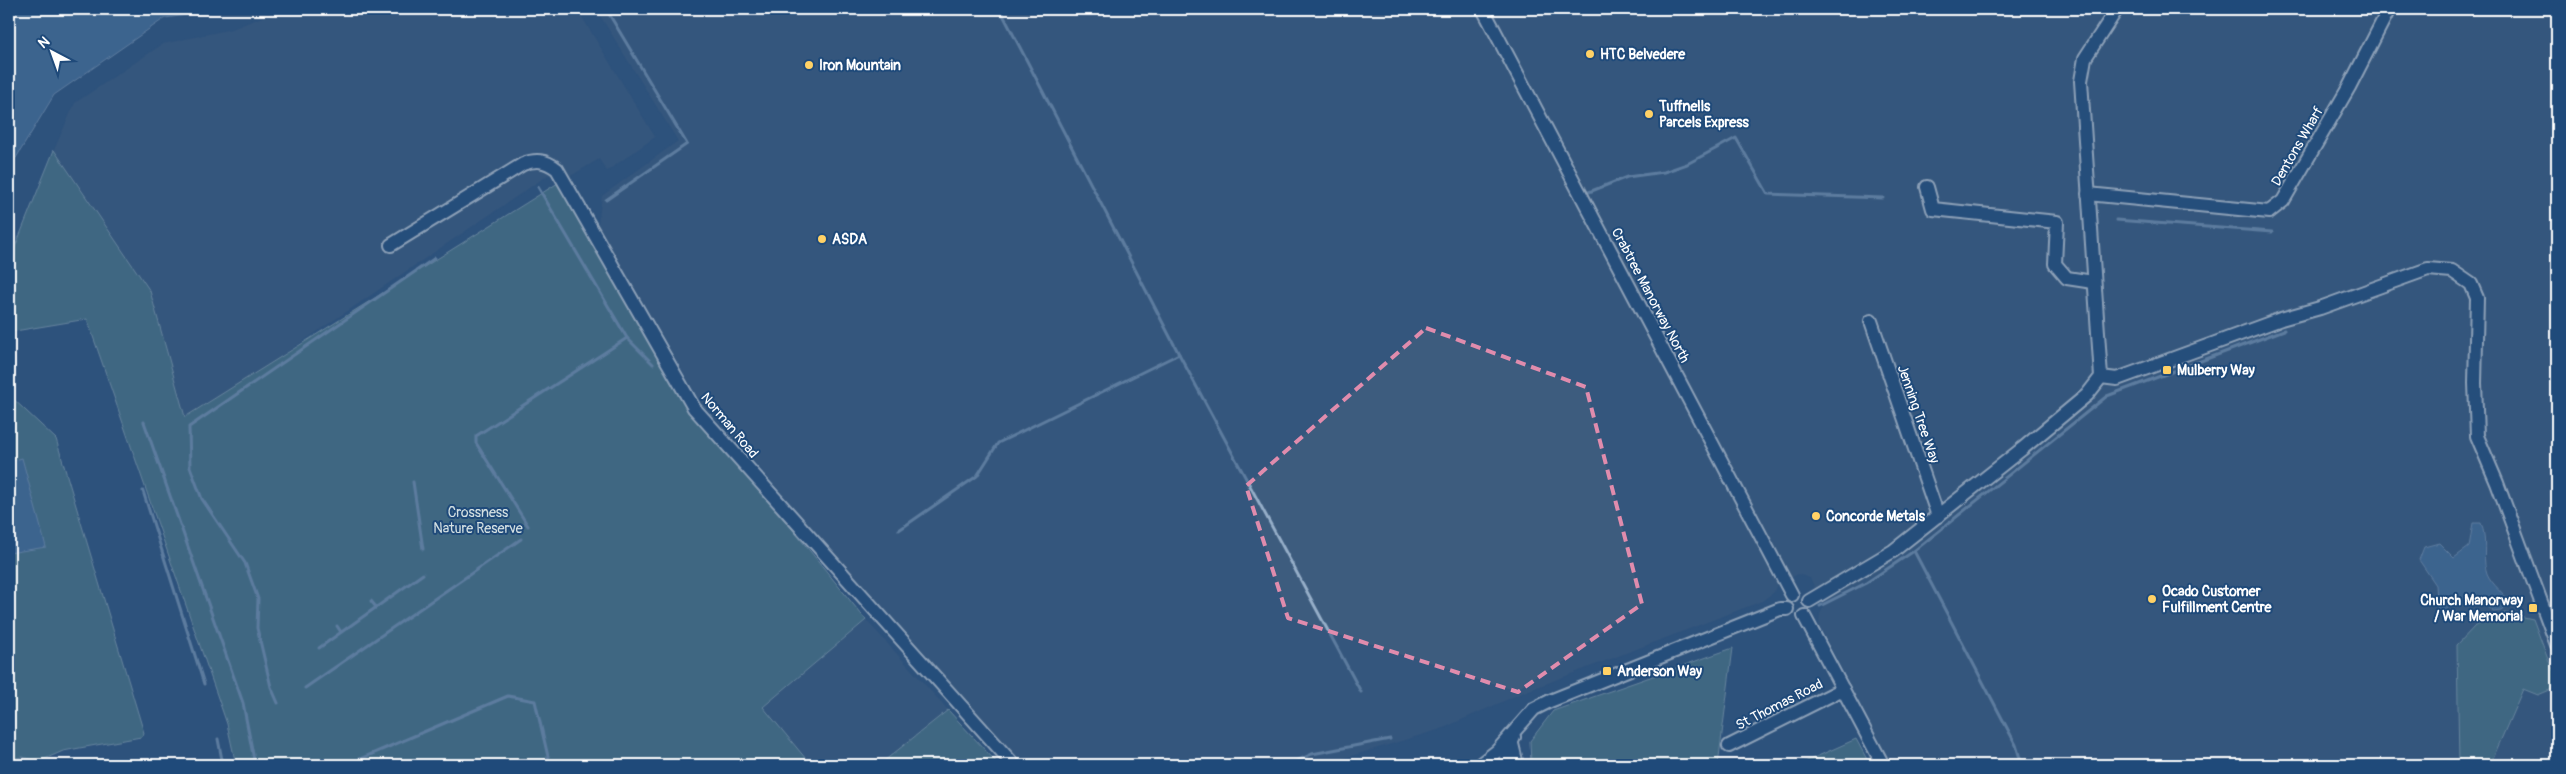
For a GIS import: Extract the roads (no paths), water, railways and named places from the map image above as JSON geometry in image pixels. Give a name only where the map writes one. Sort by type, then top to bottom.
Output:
[{"type":"street","name":"Crabtree Manorway North","points":[[1483,9],[1792,596]]},
{"type":"street","points":[[1809,601],[1893,552],[2087,395],[2101,377],[2081,81],[2082,66],[2085,58],[2117,9]]},
{"type":"street","name":"Dentons Wharf","points":[[2088,194],[2269,212],[2283,201],[2349,87],[2389,9]]},
{"type":"street","name":"Norman Road","points":[[391,245],[523,164],[532,160],[542,161],[557,169],[694,408],[1014,765]]},
{"type":"street","points":[[1926,187],[1933,208],[2057,222],[2055,264],[2067,278],[2094,282]]},
{"type":"street","points":[[2101,377],[2118,379],[2280,319],[2320,308],[2428,269],[2452,271],[2471,284],[2477,298],[2477,436],[2498,483],[2557,645]]},
{"type":"street","name":"Jenning Tree Way","points":[[1872,321],[1938,516]]},
{"type":"street","points":[[1507,765],[1506,756],[1514,738],[1534,709],[1562,695],[1780,609],[1787,609],[1796,618],[1804,616],[1810,608],[1809,601],[1804,595],[1792,596],[1788,601],[1787,609]]},
{"type":"street","points":[[1804,616],[1883,765]]},
{"type":"street","name":"St Thomas Road","points":[[1729,746],[1843,689]]},
{"type":"street","points":[[1480,765],[1514,738]]},
{"type":"street","points":[[1514,738],[1517,765]]},
{"type":"waterway","points":[[606,9],[687,144],[606,200]]},
{"type":"waterway","points":[[1000,9],[1179,354],[1361,692]]},
{"type":"waterway","points":[[1589,192],[1627,177],[1664,172],[1687,164],[1736,138],[1768,194],[1883,198]]},
{"type":"waterway","points":[[538,187],[627,338],[653,364]]},
{"type":"waterway","points":[[2116,220],[2272,232]]},
{"type":"waterway","points":[[278,703],[271,687],[257,628],[258,599],[245,563],[202,499],[190,467],[189,427],[435,258]]},
{"type":"waterway","points":[[1820,606],[1866,583],[1914,551],[2107,396],[2284,330]]},
{"type":"waterway","points":[[528,526],[476,443],[476,436],[627,338]]},
{"type":"waterway","points":[[899,530],[977,476],[998,443],[1179,354]]},
{"type":"waterway","points":[[144,422],[243,703],[255,765]]},
{"type":"waterway","points":[[413,482],[423,549]]},
{"type":"waterway","points":[[143,491],[204,684]]},
{"type":"waterway","points":[[305,688],[521,539]]},
{"type":"waterway","points":[[1914,551],[2016,745],[2022,765]]},
{"type":"waterway","points":[[319,648],[423,574]]},
{"type":"waterway","points":[[371,601],[376,607]]},
{"type":"waterway","points":[[337,626],[341,632]]},
{"type":"waterway","points":[[346,765],[508,696],[535,701],[550,765]]},
{"type":"waterway","points":[[218,739],[223,765]]},
{"type":"waterway","points":[[1287,765],[1312,754],[1390,739]]},
{"type":"place","name":"HTC Belvedere","points":[[1590,54]]},
{"type":"place","name":"Iron Mountain","points":[[809,65]]},
{"type":"place","name":"Tuffnells Parcels Express","points":[[1649,114]]},
{"type":"place","name":"ASDA","points":[[822,239]]},
{"type":"place","name":"Mulberry Way","points":[[2167,370]]},
{"type":"place","name":"Concorde Metals","points":[[1816,516]]},
{"type":"place","name":"Ocado Customer Fulfillment Centre","points":[[2152,599]]},
{"type":"place","name":"Church Manorway / War Memorial","points":[[2533,608]]},
{"type":"place","name":"Anderson Way","points":[[1607,671]]},
{"type":"park label","name":"Crossness Nature Reserve","points":[[478,520]]}]
